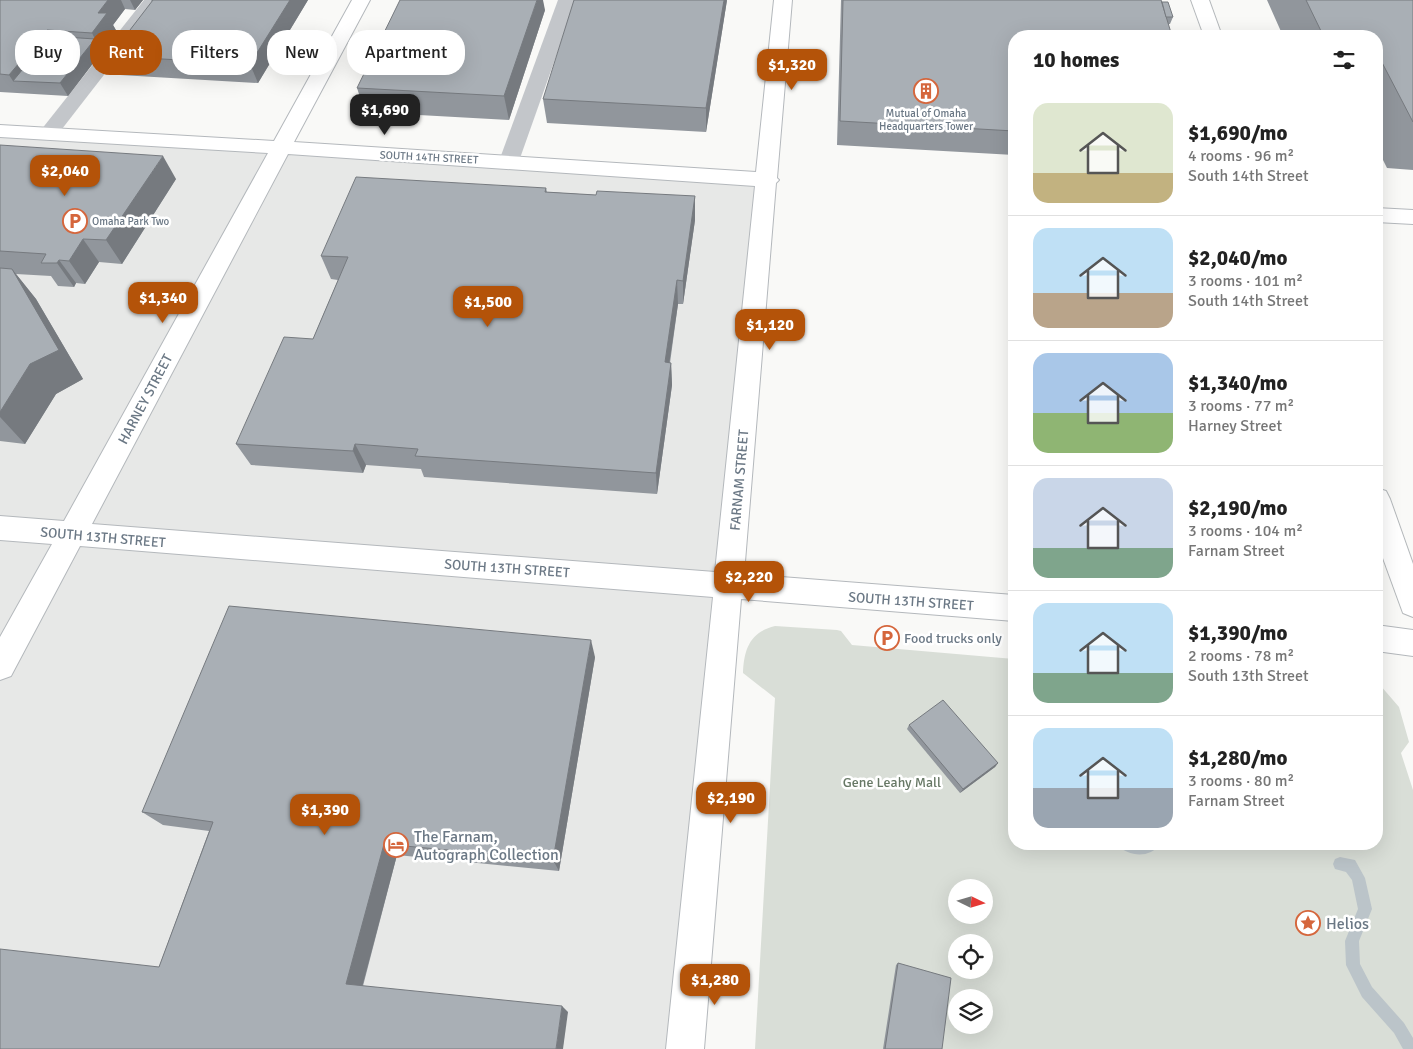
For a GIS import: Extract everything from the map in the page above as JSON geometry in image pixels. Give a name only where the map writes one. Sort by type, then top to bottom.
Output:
[{"type":"main road","name":"HARNEY STREET","points":[[0,666],[361,0]]},
{"type":"main road","name":"FARNAM STREET","points":[[685,1049],[768,180],[783,0]]},
{"type":"main road","points":[[1200,0],[1211,30]]},
{"type":"main road","name":"SOUTH 14TH STREET","points":[[0,131],[509,161],[768,180]]},
{"type":"main road","points":[[1383,215],[1413,217]]},
{"type":"main road","points":[[1383,519],[1413,604]]},
{"type":"main road","name":"SOUTH 13TH STREET","points":[[0,528],[1008,608]]},
{"type":"main road","points":[[1383,639],[1413,643]]},
{"type":"lane","points":[[48,134],[152,0]]},
{"type":"lane","points":[[509,161],[567,0]]},
{"type":"shaded area","points":[[0,131],[768,180],[685,1049],[0,1049]]},
{"type":"shaded area","points":[[1124,850],[1154,850],[1145,854]]},
{"type":"green space","name":"Gene Leahy Mall","points":[[775,626],[837,630],[841,631],[852,645],[1008,658],[1008,850],[1383,850],[1383,688],[1399,707],[1409,742],[1401,753],[1413,790],[1413,1049],[755,1049],[775,698],[743,673],[747,649],[754,637],[760,632]]},
{"type":"building","points":[[0,0],[108,0],[98,13],[107,13],[94,30],[90,30],[90,33],[80,32],[80,30],[15,30],[15,68],[9,75],[0,74]]},
{"type":"building","points":[[153,0],[290,0],[271,30],[267,30],[267,37],[257,53],[257,30],[172,30],[172,60],[162,59],[162,30],[130,30]]},
{"type":"building","points":[[400,0],[537,0],[504,96],[357,88],[363,75],[465,75],[465,30],[385,30]]},
{"type":"building","points":[[574,0],[724,0],[706,108],[543,99]]},
{"type":"building","name":"Mutual of Omaha Headquarters Tower","points":[[843,0],[1161,0],[1170,30],[1008,30],[1008,131],[840,121]]},
{"type":"building","points":[[1306,0],[1413,0],[1413,122],[1383,64],[1383,30],[1321,30]]},
{"type":"building","points":[[1162,2],[1168,2],[1173,17],[1166,17]]},
{"type":"building","points":[[80,38],[90,39],[90,45],[80,58]]},
{"type":"building","points":[[18,75],[66,75],[60,83],[13,81]]},
{"type":"building","name":"Omaha Park Two","points":[[0,145],[163,156],[106,240],[83,239],[69,261],[59,260],[57,263],[41,263],[46,254],[0,251]]},
{"type":"building","points":[[356,177],[546,188],[545,192],[596,195],[597,191],[695,196],[683,281],[677,280],[665,362],[671,363],[656,473],[415,456],[418,449],[355,444],[353,451],[236,444],[284,337],[313,339],[348,257],[321,256]]},
{"type":"building","points":[[0,268],[12,269],[59,350],[30,364],[0,412]]},
{"type":"building","name":"The Farnam, Autograph Collection","points":[[229,606],[591,640],[553,860],[384,844],[346,984],[562,1006],[556,1049],[0,1049],[0,949],[159,967],[213,822],[142,812]]},
{"type":"building","points":[[943,700],[998,763],[963,789],[909,725]]},
{"type":"building","points":[[898,963],[951,979],[950,989],[948,989],[942,1049],[885,1049]]},
{"type":"waterway","points":[[1340,864],[1350,865],[1358,878],[1365,909],[1352,941],[1353,965],[1367,992],[1399,1028],[1411,1049]]},
{"type":"place","name":"Mutual of Omaha Headquarters Tower","points":[[926,91]]},
{"type":"place","name":"Omaha Park Two","points":[[75,221]]},
{"type":"place","name":"Food trucks only","points":[[887,638]]},
{"type":"place","name":"The Farnam, Autograph Collection","points":[[396,845]]},
{"type":"place","name":"Helios","points":[[1308,923]]}]
